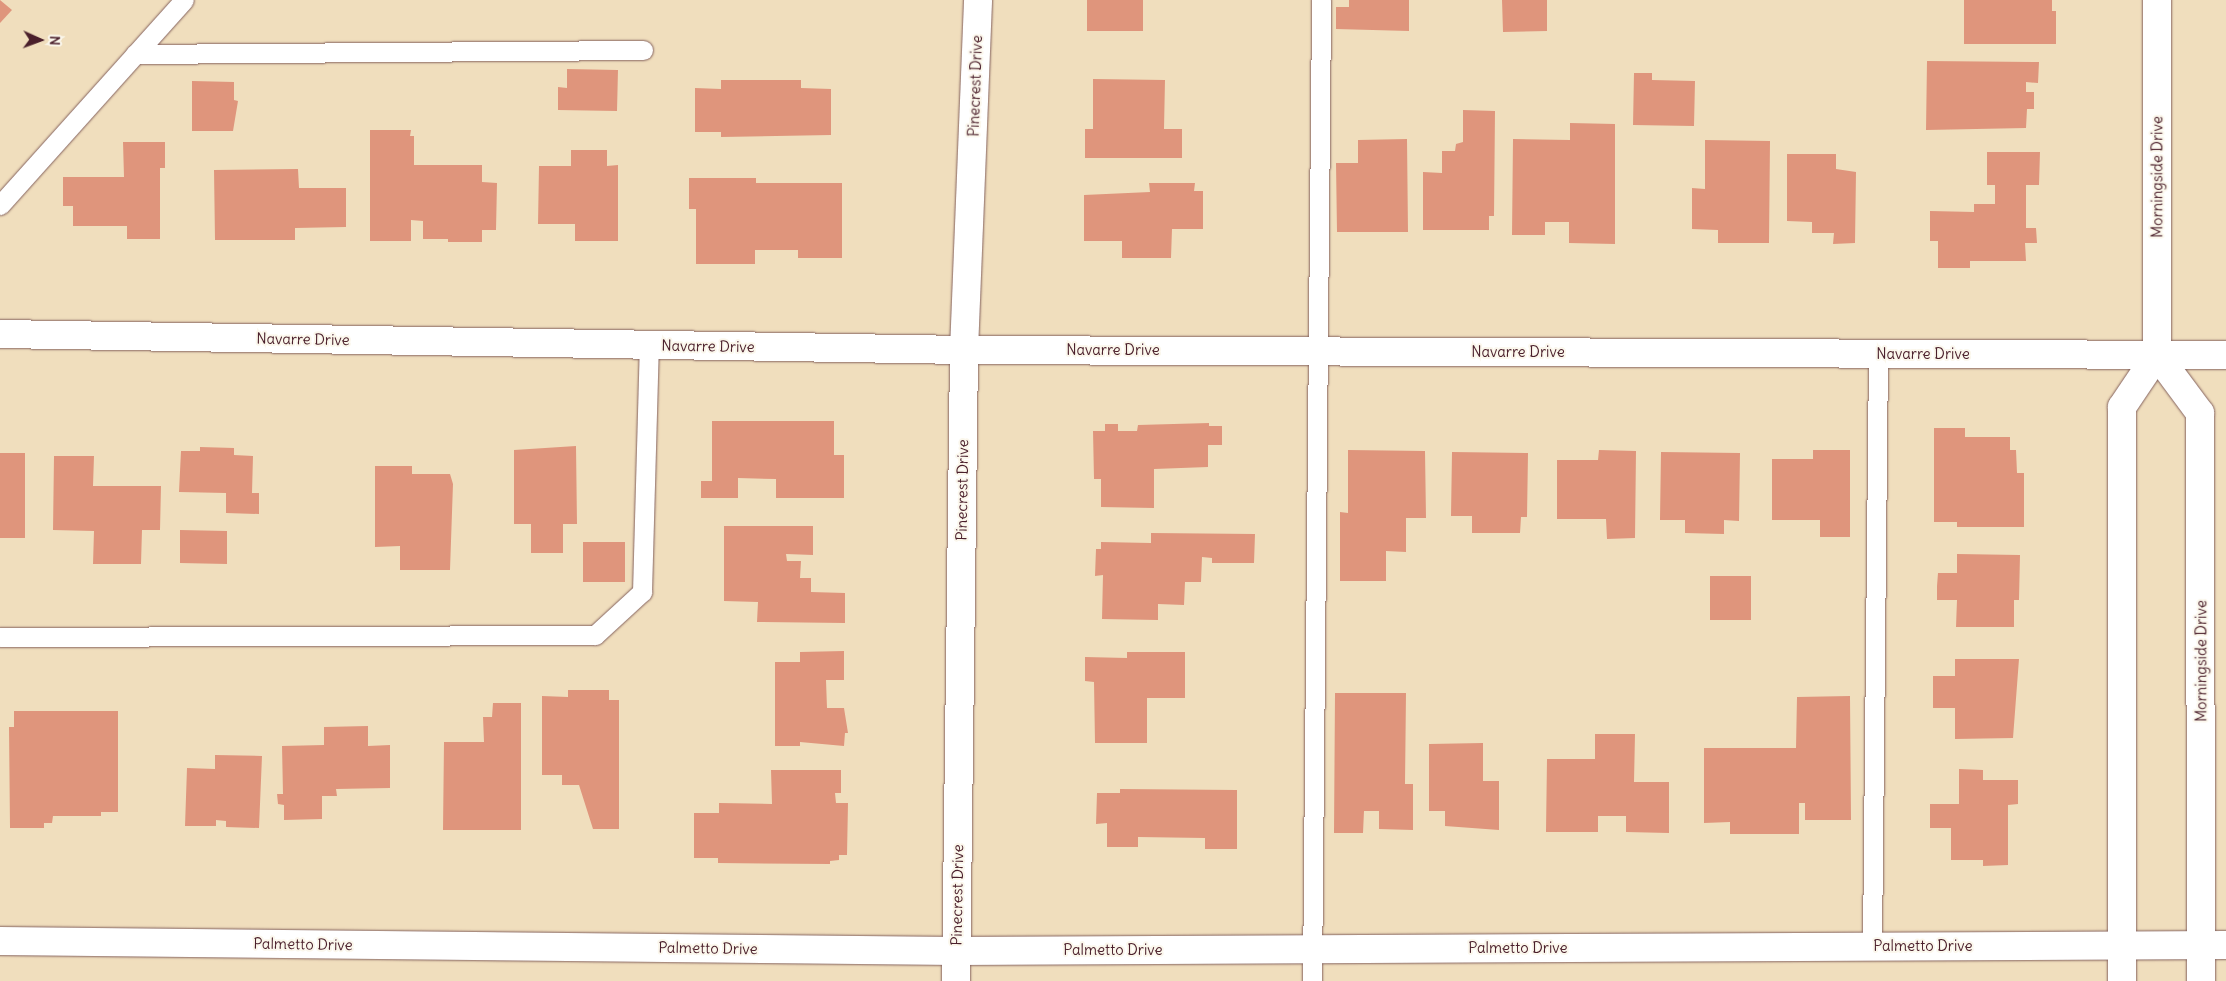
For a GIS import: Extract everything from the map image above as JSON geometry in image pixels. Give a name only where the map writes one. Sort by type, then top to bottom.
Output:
[{"type":"street","name":"Pinecrest Drive","points":[[956,981],[964,350],[978,0]]},
{"type":"street","name":"Morningside Drive","points":[[2157,0],[2157,354],[2200,413],[2214,945],[2201,981]]},
{"type":"street","name":"Navarre Drive","points":[[0,334],[964,350],[2226,355]]},
{"type":"street","points":[[2122,981],[2122,407],[2157,354]]},
{"type":"street","name":"Palmetto Drive","points":[[0,941],[956,951],[2214,945]]},
{"type":"lane","points":[[0,205],[184,0]]},
{"type":"lane","points":[[1312,981],[1320,351],[1321,0]]},
{"type":"lane","points":[[135,54],[642,50]]},
{"type":"lane","points":[[0,637],[595,635],[642,592],[649,345]]},
{"type":"lane","points":[[1872,946],[1878,354]]},
{"type":"building","points":[[0,0],[12,10],[0,23]]},
{"type":"building","points":[[1087,0],[1143,0],[1143,31],[1087,31]]},
{"type":"building","points":[[1349,0],[1409,0],[1409,31],[1336,29],[1336,7],[1349,7]]},
{"type":"building","points":[[1502,0],[1547,0],[1547,31],[1503,32]]},
{"type":"building","points":[[1964,0],[2052,0],[2052,11],[2056,11],[2056,44],[1964,44]]},
{"type":"building","points":[[1927,61],[2039,62],[2038,83],[2026,82],[2026,92],[2034,92],[2034,109],[2027,109],[2026,128],[1926,130]]},
{"type":"building","points":[[567,69],[618,70],[617,111],[558,110],[558,87],[567,88]]},
{"type":"building","points":[[1634,73],[1652,73],[1652,80],[1695,81],[1694,126],[1633,125]]},
{"type":"building","points":[[1093,79],[1165,80],[1164,129],[1182,129],[1182,158],[1085,158],[1085,129],[1093,129]]},
{"type":"building","points":[[721,80],[801,80],[801,88],[831,89],[831,135],[721,137],[721,132],[695,132],[695,88],[721,89]]},
{"type":"building","points":[[192,81],[234,82],[234,100],[238,101],[233,131],[192,131]]},
{"type":"building","points":[[1463,110],[1495,111],[1494,216],[1489,216],[1489,230],[1423,230],[1423,172],[1442,173],[1442,151],[1455,151],[1456,144],[1463,142]]},
{"type":"building","points":[[1570,123],[1615,124],[1615,244],[1569,243],[1569,222],[1545,222],[1545,235],[1512,235],[1513,139],[1570,140]]},
{"type":"building","points":[[370,130],[411,130],[410,136],[414,136],[414,165],[482,165],[482,182],[497,183],[496,230],[482,230],[482,242],[448,242],[448,239],[423,239],[423,221],[411,220],[411,241],[370,241]]},
{"type":"building","points":[[1407,139],[1408,232],[1337,232],[1336,163],[1358,163],[1358,140]]},
{"type":"building","points":[[1705,140],[1770,141],[1769,243],[1718,243],[1718,230],[1692,229],[1692,188],[1705,189]]},
{"type":"building","points":[[123,142],[165,142],[165,168],[160,168],[160,239],[127,239],[127,226],[73,226],[73,206],[63,206],[63,177],[124,177]]},
{"type":"building","points":[[571,150],[607,150],[607,166],[618,165],[618,241],[575,241],[575,224],[538,224],[539,166],[571,166]]},
{"type":"building","points":[[1987,152],[2040,152],[2039,185],[2026,185],[2026,228],[2036,228],[2037,243],[2025,243],[2026,261],[1970,261],[1970,268],[1938,268],[1938,241],[1930,241],[1930,211],[1974,212],[1974,204],[1995,204],[1995,185],[1987,185]]},
{"type":"building","points":[[1787,154],[1836,154],[1836,169],[1856,172],[1855,243],[1833,244],[1834,233],[1812,233],[1812,222],[1787,221]]},
{"type":"building","points":[[298,169],[299,188],[346,188],[346,227],[295,228],[295,240],[215,240],[214,170]]},
{"type":"building","points":[[689,178],[756,178],[756,183],[842,183],[842,258],[798,258],[798,250],[755,250],[755,264],[696,264],[696,209],[689,209]]},
{"type":"building","points":[[1149,183],[1195,183],[1194,191],[1203,191],[1203,229],[1172,229],[1171,258],[1122,258],[1122,241],[1084,241],[1084,195],[1150,192]]},
{"type":"building","points":[[712,421],[834,421],[834,455],[844,455],[844,498],[776,498],[776,479],[738,478],[738,498],[701,498],[701,481],[712,481]]},
{"type":"building","points":[[1209,423],[1209,426],[1222,426],[1222,445],[1208,445],[1208,467],[1154,469],[1154,508],[1101,507],[1101,479],[1094,479],[1093,431],[1105,431],[1105,424],[1118,424],[1118,431],[1137,431],[1138,425]]},
{"type":"building","points":[[1934,428],[1965,428],[1965,437],[2010,437],[2010,450],[2016,450],[2017,473],[2024,473],[2024,527],[1957,527],[1957,522],[1934,522]]},
{"type":"building","points":[[576,446],[577,524],[563,524],[563,553],[531,553],[531,524],[514,524],[514,450]]},
{"type":"building","points":[[200,447],[234,448],[234,455],[253,456],[252,493],[259,493],[259,514],[226,513],[226,493],[179,492],[181,451],[200,451]]},
{"type":"building","points":[[1348,450],[1425,451],[1426,518],[1406,518],[1406,552],[1386,551],[1386,581],[1340,581],[1340,512],[1348,513]]},
{"type":"building","points":[[1599,450],[1636,451],[1635,538],[1607,539],[1606,519],[1557,519],[1557,460],[1598,460]]},
{"type":"building","points":[[1813,450],[1850,450],[1850,537],[1820,537],[1820,520],[1772,520],[1772,459],[1813,459]]},
{"type":"building","points":[[1452,452],[1528,453],[1527,517],[1521,517],[1520,533],[1472,533],[1472,516],[1451,516]]},
{"type":"building","points":[[1661,452],[1740,453],[1739,521],[1724,520],[1724,534],[1685,533],[1685,520],[1660,520]]},
{"type":"building","points":[[0,453],[25,453],[25,538],[0,538]]},
{"type":"building","points":[[54,456],[94,456],[93,486],[161,486],[160,530],[142,530],[141,564],[93,564],[94,531],[53,530]]},
{"type":"building","points":[[375,466],[412,466],[412,474],[450,474],[453,484],[450,570],[400,570],[400,546],[375,547]]},
{"type":"building","points":[[724,526],[813,526],[813,555],[786,554],[787,561],[801,561],[800,578],[811,578],[811,592],[845,593],[845,623],[757,622],[758,602],[724,601]]},
{"type":"building","points":[[180,530],[227,531],[227,564],[180,563]]},
{"type":"building","points":[[1151,533],[1255,534],[1254,563],[1212,563],[1212,558],[1202,557],[1201,582],[1185,582],[1184,605],[1158,604],[1158,620],[1102,619],[1103,575],[1095,576],[1096,549],[1101,549],[1101,542],[1151,543]]},
{"type":"building","points":[[583,542],[625,542],[625,582],[583,582]]},
{"type":"building","points":[[1957,554],[2020,555],[2019,600],[2014,600],[2014,627],[1956,627],[1957,600],[1937,600],[1937,586],[1938,573],[1957,573]]},
{"type":"building","points":[[1710,576],[1751,576],[1751,620],[1710,620]]},
{"type":"building","points":[[844,651],[844,680],[826,680],[827,708],[844,708],[848,733],[845,733],[844,746],[800,742],[800,746],[775,746],[775,662],[800,662],[800,652]]},
{"type":"building","points":[[1127,652],[1185,652],[1185,698],[1147,698],[1147,743],[1095,743],[1094,682],[1085,681],[1085,657],[1127,658]]},
{"type":"building","points":[[1955,659],[2019,659],[2013,738],[1955,739],[1955,708],[1933,708],[1933,676],[1955,676]]},
{"type":"building","points":[[568,690],[609,690],[609,700],[619,700],[619,829],[593,829],[579,785],[562,785],[562,775],[542,775],[542,696],[568,697]]},
{"type":"building","points":[[1335,693],[1406,693],[1405,784],[1413,784],[1413,830],[1379,829],[1379,811],[1364,811],[1363,833],[1334,833]]},
{"type":"building","points":[[1850,696],[1851,820],[1805,820],[1805,803],[1799,803],[1799,834],[1730,834],[1730,822],[1704,823],[1704,748],[1796,748],[1797,697]]},
{"type":"building","points":[[493,703],[521,703],[521,830],[443,830],[444,742],[484,742],[483,717],[492,717]]},
{"type":"building","points":[[14,711],[118,711],[118,812],[101,812],[101,816],[53,816],[52,823],[44,823],[44,828],[10,828],[9,727],[14,727]]},
{"type":"building","points":[[368,726],[368,746],[390,745],[390,788],[336,789],[337,796],[322,796],[322,819],[284,820],[284,805],[278,804],[277,794],[283,794],[282,746],[324,745],[324,727]]},
{"type":"building","points":[[1595,734],[1635,734],[1634,782],[1669,782],[1669,833],[1626,832],[1626,816],[1598,816],[1598,832],[1546,832],[1547,759],[1595,759]]},
{"type":"building","points":[[1483,743],[1483,781],[1499,781],[1499,830],[1445,826],[1445,811],[1429,811],[1429,744]]},
{"type":"building","points":[[215,755],[262,756],[259,828],[226,827],[226,821],[216,820],[216,826],[185,826],[187,768],[215,769]]},
{"type":"building","points":[[1959,769],[1983,770],[1983,780],[2018,780],[2018,804],[2008,805],[2008,865],[1983,866],[1983,860],[1951,860],[1951,828],[1930,828],[1930,804],[1959,804]]},
{"type":"building","points":[[771,770],[841,770],[841,793],[835,793],[836,803],[848,803],[847,855],[839,855],[839,860],[830,861],[830,864],[718,863],[718,858],[694,858],[694,813],[719,813],[719,803],[772,804]]},
{"type":"building","points":[[1120,789],[1237,790],[1237,849],[1205,849],[1205,838],[1138,837],[1138,847],[1107,847],[1107,823],[1096,824],[1097,793],[1120,793]]}]
